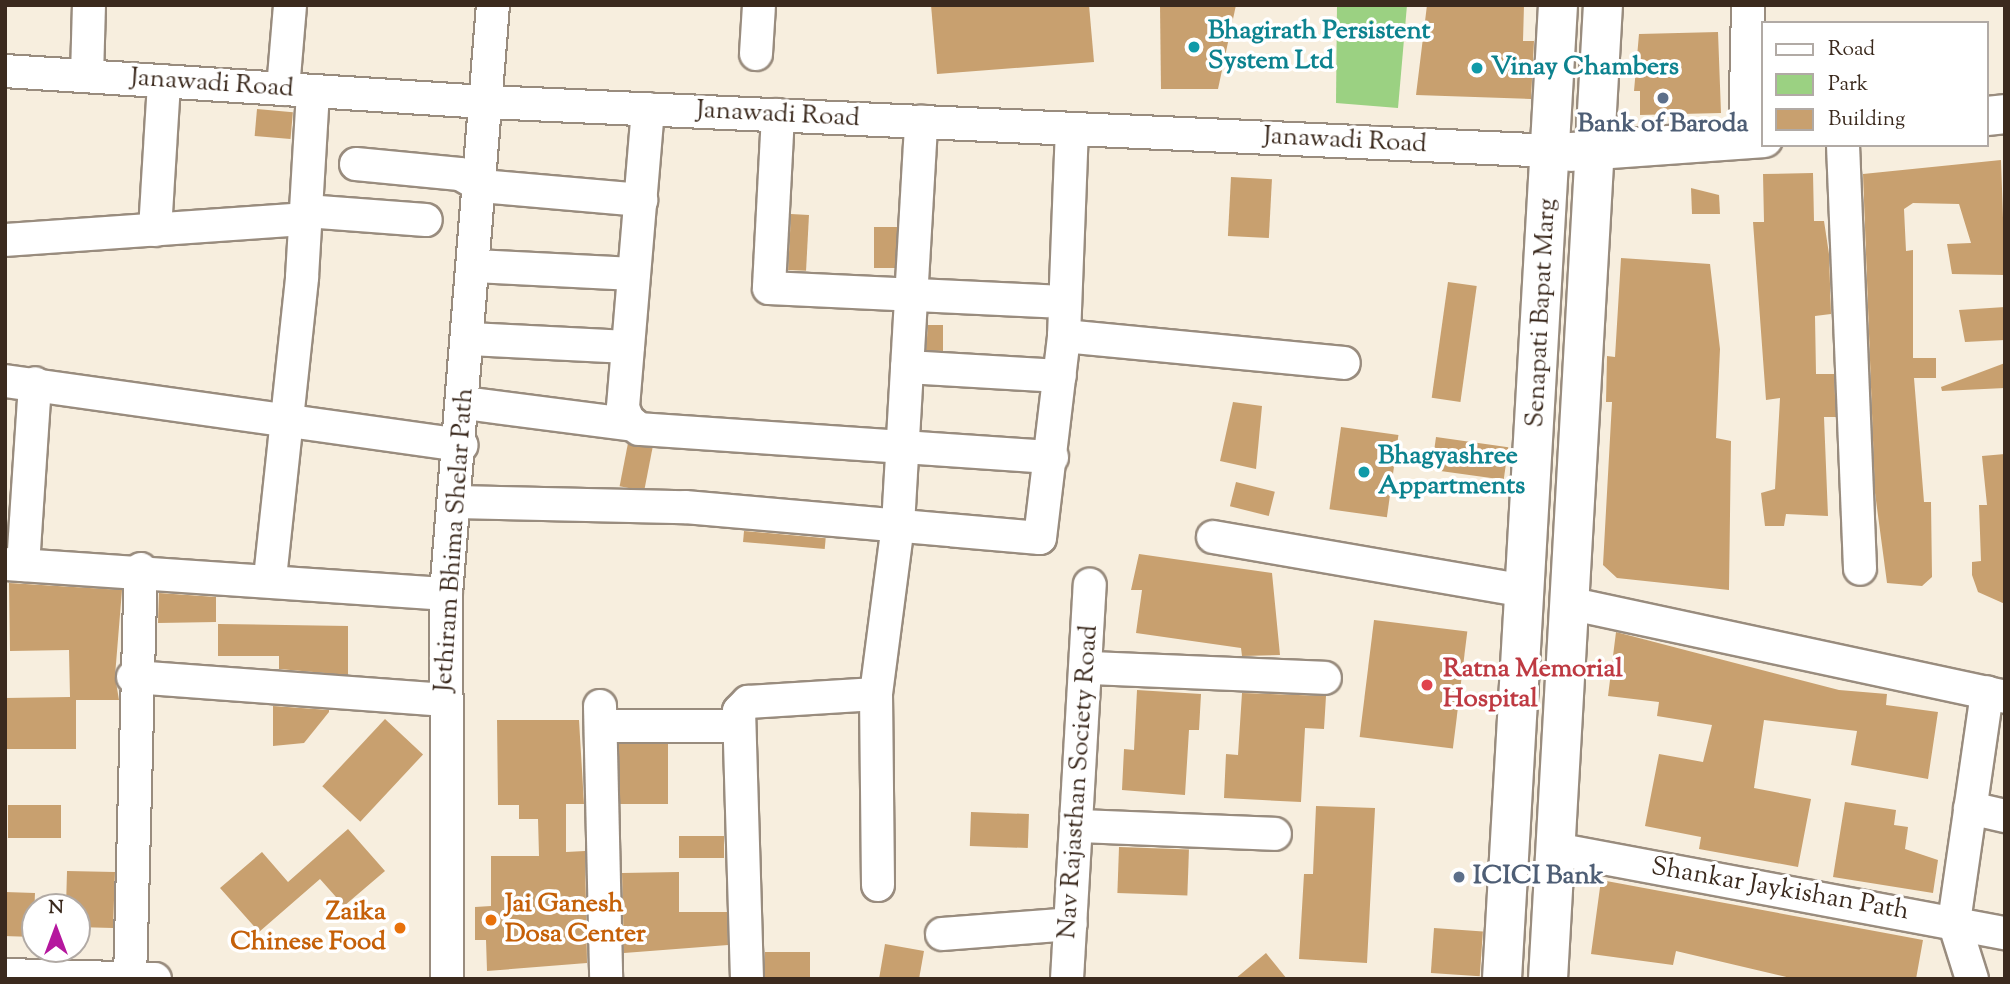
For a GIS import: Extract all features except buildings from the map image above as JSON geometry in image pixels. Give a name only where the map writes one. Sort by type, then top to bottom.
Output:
[{"type":"main road","name":"Senapati Bapat Marg","points":[[1502,979],[1552,151],[1558,5]]},
{"type":"main road","name":"Senapati Bapat Marg","points":[[1548,979],[1603,5]]},
{"type":"main road","points":[[1552,151],[1596,153],[1754,139]]},
{"type":"street","points":[[87,76],[89,5]]},
{"type":"street","points":[[270,578],[305,215],[290,5]]},
{"type":"street","name":"Jethiram Bhima Shelar Path","points":[[447,979],[443,700],[446,594],[466,403],[493,5]]},
{"type":"street","points":[[756,54],[759,5]]},
{"type":"street","points":[[1748,5],[1754,139]]},
{"type":"street","name":"Janawadi Road","points":[[5,71],[487,102],[1552,151]]},
{"type":"street","points":[[155,230],[164,81]]},
{"type":"street","points":[[634,425],[623,408],[648,109]]},
{"type":"street","points":[[778,116],[769,288],[1048,300]]},
{"type":"street","points":[[878,885],[876,694],[898,525],[921,122]]},
{"type":"street","points":[[456,502],[685,507],[1040,538],[1065,336],[1073,129]]},
{"type":"street","points":[[1843,147],[1860,569]]},
{"type":"street","points":[[356,164],[460,174],[481,186],[640,200]]},
{"type":"street","points":[[5,240],[155,230],[305,215],[426,220]]},
{"type":"street","points":[[475,266],[634,274]]},
{"type":"street","points":[[1065,336],[1344,363]]},
{"type":"street","points":[[470,340],[628,347]]},
{"type":"street","points":[[907,367],[1060,376]]},
{"type":"street","points":[[446,594],[141,569],[14,565],[20,382],[462,445]]},
{"type":"street","points":[[466,403],[634,425],[1052,457]]},
{"type":"street","points":[[1213,537],[1525,591]]},
{"type":"street","points":[[5,975],[139,978],[134,677],[141,569]]},
{"type":"street","name":"Nav Rajasthan Society Road","points":[[1067,979],[1089,668],[1090,585]]},
{"type":"street","points":[[1568,603],[1996,694],[1970,808],[1954,922],[1972,979]]},
{"type":"street","points":[[1089,668],[1325,678]]},
{"type":"street","points":[[134,677],[443,700]]},
{"type":"street","points":[[747,979],[738,711],[748,702],[876,694]]},
{"type":"street","points":[[606,979],[600,716],[739,726]]},
{"type":"street","points":[[1970,808],[2005,816]]},
{"type":"street","points":[[1077,826],[1275,834]]},
{"type":"street","name":"Shankar Jaykishan Path","points":[[1555,849],[2005,933]]},
{"type":"street","points":[[942,934],[1071,924]]},
{"type":"green space","points":[[1337,5],[1407,5],[1398,108],[1336,103]]},
{"type":"place","name":"Bhagirath Persistent System Ltd","points":[[1194,47]]},
{"type":"place","name":"Vinay Chambers","points":[[1477,68]]},
{"type":"place","name":"Bank of Baroda","points":[[1663,98]]},
{"type":"place","name":"Bhagyashree Appartments","points":[[1364,472]]},
{"type":"place","name":"Ratna Memorial Hospital","points":[[1427,685]]},
{"type":"place","name":"ICICI Bank","points":[[1459,877]]},
{"type":"place","name":"Jai Ganesh Dosa Center","points":[[491,920]]},
{"type":"place","name":"Zaika Chinese Food","points":[[400,928]]}]
